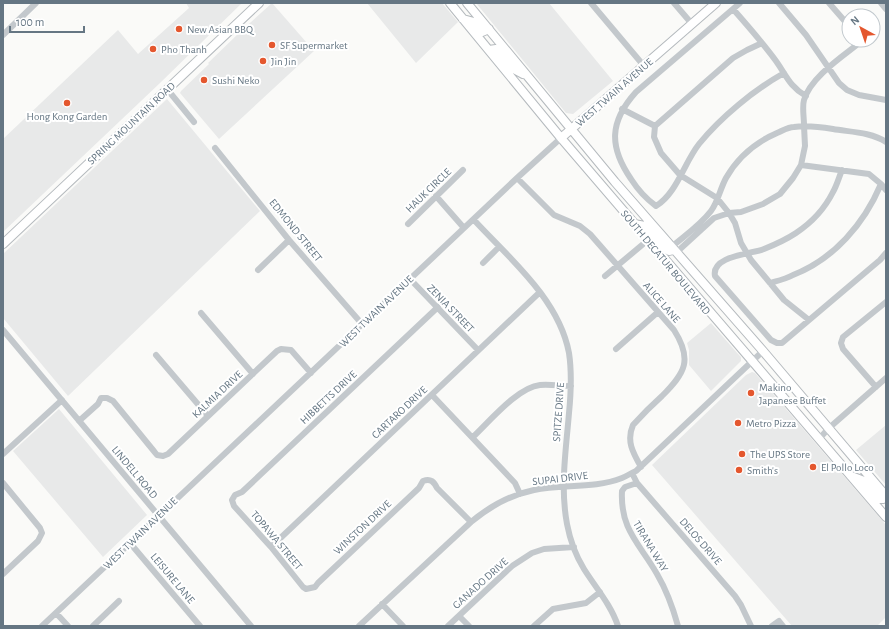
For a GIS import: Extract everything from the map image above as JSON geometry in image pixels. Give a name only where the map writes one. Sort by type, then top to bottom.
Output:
[{"type":"main road","name":"SPRING MOUNTAIN ROAD","points":[[3,244],[259,3]]},
{"type":"main road","name":"SOUTH DECATUR BOULEVARD","points":[[450,3],[634,224],[886,518]]},
{"type":"main road","name":"SOUTH DECATUR BOULEVARD","points":[[467,3],[571,130],[673,250],[829,428],[886,497]]},
{"type":"main road","name":"WEST TWAIN AVENUE","points":[[562,138],[716,3]]},
{"type":"main road","points":[[463,19],[474,22],[482,32],[489,29]]},
{"type":"main road","points":[[489,50],[496,50],[510,67],[528,78]]},
{"type":"main road","points":[[634,224],[645,226],[666,250],[673,250]]},
{"type":"main road","points":[[850,475],[864,481],[880,499],[883,500],[886,497]]},
{"type":"street","points":[[3,35],[36,3]]},
{"type":"street","points":[[591,3],[644,66]]},
{"type":"street","points":[[674,3],[692,24]]},
{"type":"street","points":[[740,3],[636,92],[622,109],[616,127],[616,145],[618,155],[621,165],[645,198],[656,206],[663,202],[670,193],[699,144],[738,104],[784,72]]},
{"type":"street","points":[[779,3],[806,35],[839,83],[847,90],[859,95],[886,100]]},
{"type":"street","points":[[829,3],[841,17]]},
{"type":"street","points":[[881,3],[886,9]]},
{"type":"street","points":[[733,9],[762,43],[797,91],[806,96]]},
{"type":"street","points":[[762,43],[733,58],[655,126],[654,137],[661,153],[680,175],[717,198],[729,213],[735,224],[741,243],[751,260],[784,300],[809,320]]},
{"type":"street","points":[[852,48],[828,68],[810,87],[804,101],[804,126],[805,146],[801,165],[780,194],[763,204],[741,212],[729,213],[714,218],[679,250],[673,250],[675,244],[710,212],[716,202],[725,179],[736,162],[747,150],[763,139],[793,127],[804,126],[864,134],[881,138],[886,142]]},
{"type":"street","points":[[167,88],[194,122]]},
{"type":"street","points":[[622,109],[655,126]]},
{"type":"street","name":"WEST TWAIN AVENUE","points":[[42,626],[158,515],[562,138]]},
{"type":"street","name":"EDMOND STREET","points":[[215,148],[289,240],[362,324]]},
{"type":"street","points":[[801,165],[869,174],[886,190]]},
{"type":"street","name":"HAUK CIRCLE","points":[[408,224],[462,170]]},
{"type":"street","points":[[842,170],[833,193],[818,214],[796,233],[764,249],[725,260],[716,267],[714,271],[716,276],[770,340],[777,343],[782,343],[880,260],[886,253]]},
{"type":"street","name":"ALICE LANE","points":[[518,178],[554,215],[580,226],[590,234],[674,330],[681,341],[684,353],[684,363],[677,381],[633,425],[630,430],[629,441],[641,467]]},
{"type":"street","points":[[770,283],[794,275],[810,266],[829,255],[846,240],[859,224],[875,198],[881,184]]},
{"type":"street","points":[[436,196],[464,228]]},
{"type":"street","name":"SPITZE DRIVE","points":[[474,220],[540,292],[551,307],[564,335],[569,352],[571,386],[564,487],[564,505],[567,523],[574,547],[584,569],[615,616],[618,626]]},
{"type":"street","points":[[258,270],[289,240]]},
{"type":"street","points":[[605,276],[648,240]]},
{"type":"street","points":[[483,263],[499,247]]},
{"type":"street","name":"ZENIA STREET","points":[[410,279],[478,350]]},
{"type":"street","name":"CARTARO DRIVE","points":[[271,546],[540,292]]},
{"type":"street","points":[[876,387],[843,349],[842,343],[843,337],[886,302]]},
{"type":"street","name":"HIBBETTS DRIVE","points":[[232,500],[235,495],[242,492],[438,307]]},
{"type":"street","points":[[616,349],[658,312]]},
{"type":"street","points":[[201,313],[253,374]]},
{"type":"street","name":"LINDELL ROAD","points":[[3,330],[251,626]]},
{"type":"street","name":"KALMIA DRIVE","points":[[79,421],[98,404],[101,398],[107,398],[113,401],[156,455],[162,456],[168,454],[277,351],[282,348],[286,348],[294,352],[311,373]]},
{"type":"street","name":"SUPAI DRIVE","points":[[359,626],[481,513],[506,499],[534,490],[607,482],[631,474],[641,467],[763,352]]},
{"type":"street","points":[[156,355],[208,416]]},
{"type":"street","points":[[819,439],[829,428],[886,378]]},
{"type":"street","points":[[473,438],[526,389],[540,385],[571,386]]},
{"type":"street","points":[[432,395],[515,483],[520,494]]},
{"type":"street","points":[[3,454],[62,400]]},
{"type":"street","name":"DELOS DRIVE","points":[[631,474],[636,483],[736,596],[751,626]]},
{"type":"street","name":"WINSTON DRIVE","points":[[308,589],[315,587],[318,582],[419,488],[424,481],[429,480],[434,482],[437,488],[471,522]]},
{"type":"street","points":[[3,483],[40,528],[42,533],[38,541],[3,574]]},
{"type":"street","name":"TIRANA WAY","points":[[636,483],[626,487],[622,491],[622,504],[625,522],[632,537],[653,567],[662,583],[672,604],[678,626]]},
{"type":"street","points":[[3,495],[9,490]]},
{"type":"street","name":"TOPAWA STREET","points":[[232,500],[234,506],[271,546],[303,587],[308,589]]},
{"type":"street","name":"LEISURE LANE","points":[[130,543],[200,626]]},
{"type":"street","name":"GANADO DRIVE","points":[[448,626],[512,566],[532,553],[544,549],[574,547]]},
{"type":"street","points":[[534,626],[553,610],[586,602],[600,592]]},
{"type":"street","points":[[93,626],[119,601]]},
{"type":"street","points":[[382,604],[403,626]]},
{"type":"street","points":[[56,613],[68,626]]},
{"type":"street","points":[[459,616],[469,626]]},
{"type":"street","points":[[772,626],[779,621],[783,626]]},
{"type":"shaded area","points":[[186,3],[242,3],[3,232],[3,139],[118,30],[138,54],[189,8]]},
{"type":"shaded area","points":[[272,3],[314,51],[219,139],[180,93],[209,64],[208,63]]},
{"type":"shaded area","points":[[367,3],[442,3],[458,22],[416,63]]},
{"type":"shaded area","points":[[476,3],[549,3],[613,81],[573,114],[566,113]]},
{"type":"shaded area","points":[[167,99],[260,211],[68,396],[3,318],[3,254]]},
{"type":"shaded area","points":[[711,323],[741,357],[741,361],[711,391],[689,365],[689,350],[687,343]]},
{"type":"shaded area","points":[[752,372],[755,373],[886,525],[886,617],[877,626],[792,626],[652,465],[746,375]]},
{"type":"shaded area","points":[[59,409],[147,515],[103,557],[13,451]]},
{"type":"shaded area","points":[[886,425],[886,485],[856,450]]},
{"type":"place","name":"New Asian BBQ","points":[[179,29]]},
{"type":"place","name":"SF Supermarket","points":[[272,45]]},
{"type":"place","name":"Pho Thanh","points":[[153,49]]},
{"type":"place","name":"Jin Jin","points":[[263,61]]},
{"type":"place","name":"Sushi Neko","points":[[204,80]]},
{"type":"place","name":"Hong Kong Garden","points":[[67,103]]},
{"type":"place","name":"Makino Japanese Buffet","points":[[751,393]]},
{"type":"place","name":"Metro Pizza","points":[[738,423]]},
{"type":"place","name":"The UPS Store","points":[[742,454]]},
{"type":"place","name":"El Pollo Loco","points":[[813,467]]},
{"type":"place","name":"Smith's","points":[[739,470]]}]
